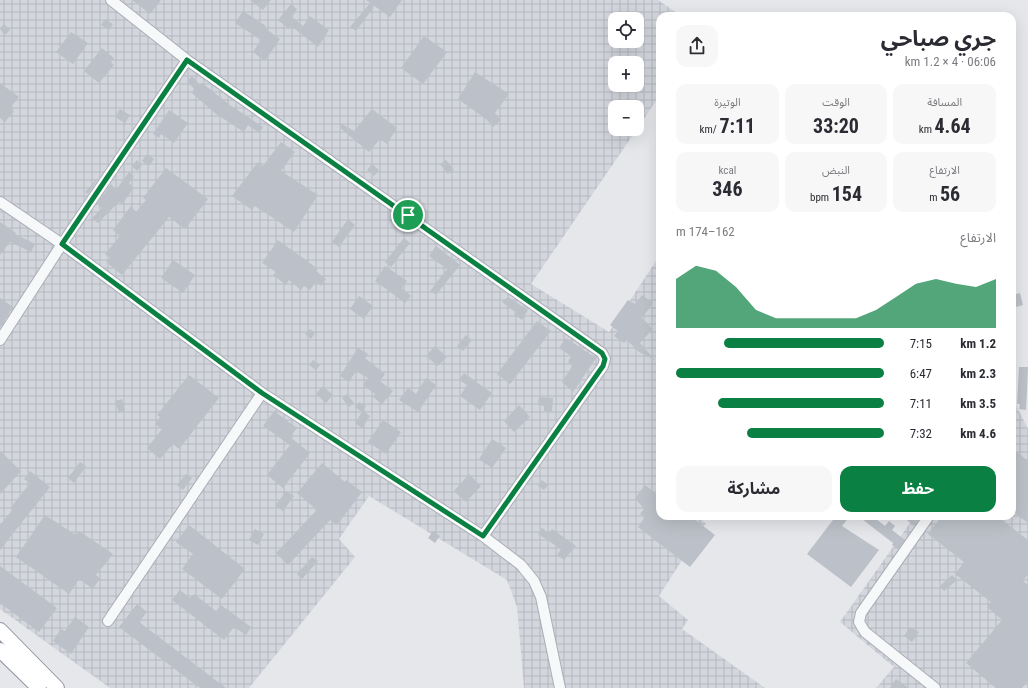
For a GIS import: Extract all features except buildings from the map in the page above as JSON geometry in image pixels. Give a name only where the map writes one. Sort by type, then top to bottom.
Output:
[{"type":"highway","points":[[0,630],[58,688]]},
{"type":"highway","points":[[0,650],[39,688]]},
{"type":"lane","points":[[111,0],[187,60],[602,353],[605,359],[603,366],[483,536]]},
{"type":"lane","points":[[0,340],[62,244],[187,60]]},
{"type":"lane","points":[[0,202],[62,244],[262,393],[483,536],[521,565],[534,581],[541,597],[560,688]]},
{"type":"lane","points":[[108,621],[262,393]]},
{"type":"lane","points":[[926,520],[861,613],[859,622],[864,632],[935,688]]},
{"type":"shaded area","points":[[0,0],[658,0],[675,12],[656,12],[656,101],[644,119],[644,100],[608,100],[608,136],[632,136],[531,284],[609,332],[656,261],[656,520],[701,520],[706,523],[659,596],[688,620],[682,629],[765,688],[524,688],[517,607],[507,580],[369,496],[339,539],[355,557],[249,688],[110,688],[0,609]]},
{"type":"shaded area","points":[[1016,405],[1028,429],[1028,688],[876,688],[894,667],[840,622],[912,520],[1016,520]]},
{"type":"route","points":[[187,60],[408,215],[585,340],[602,353],[605,359],[603,366],[483,536],[262,393],[62,244],[187,60]]}]
